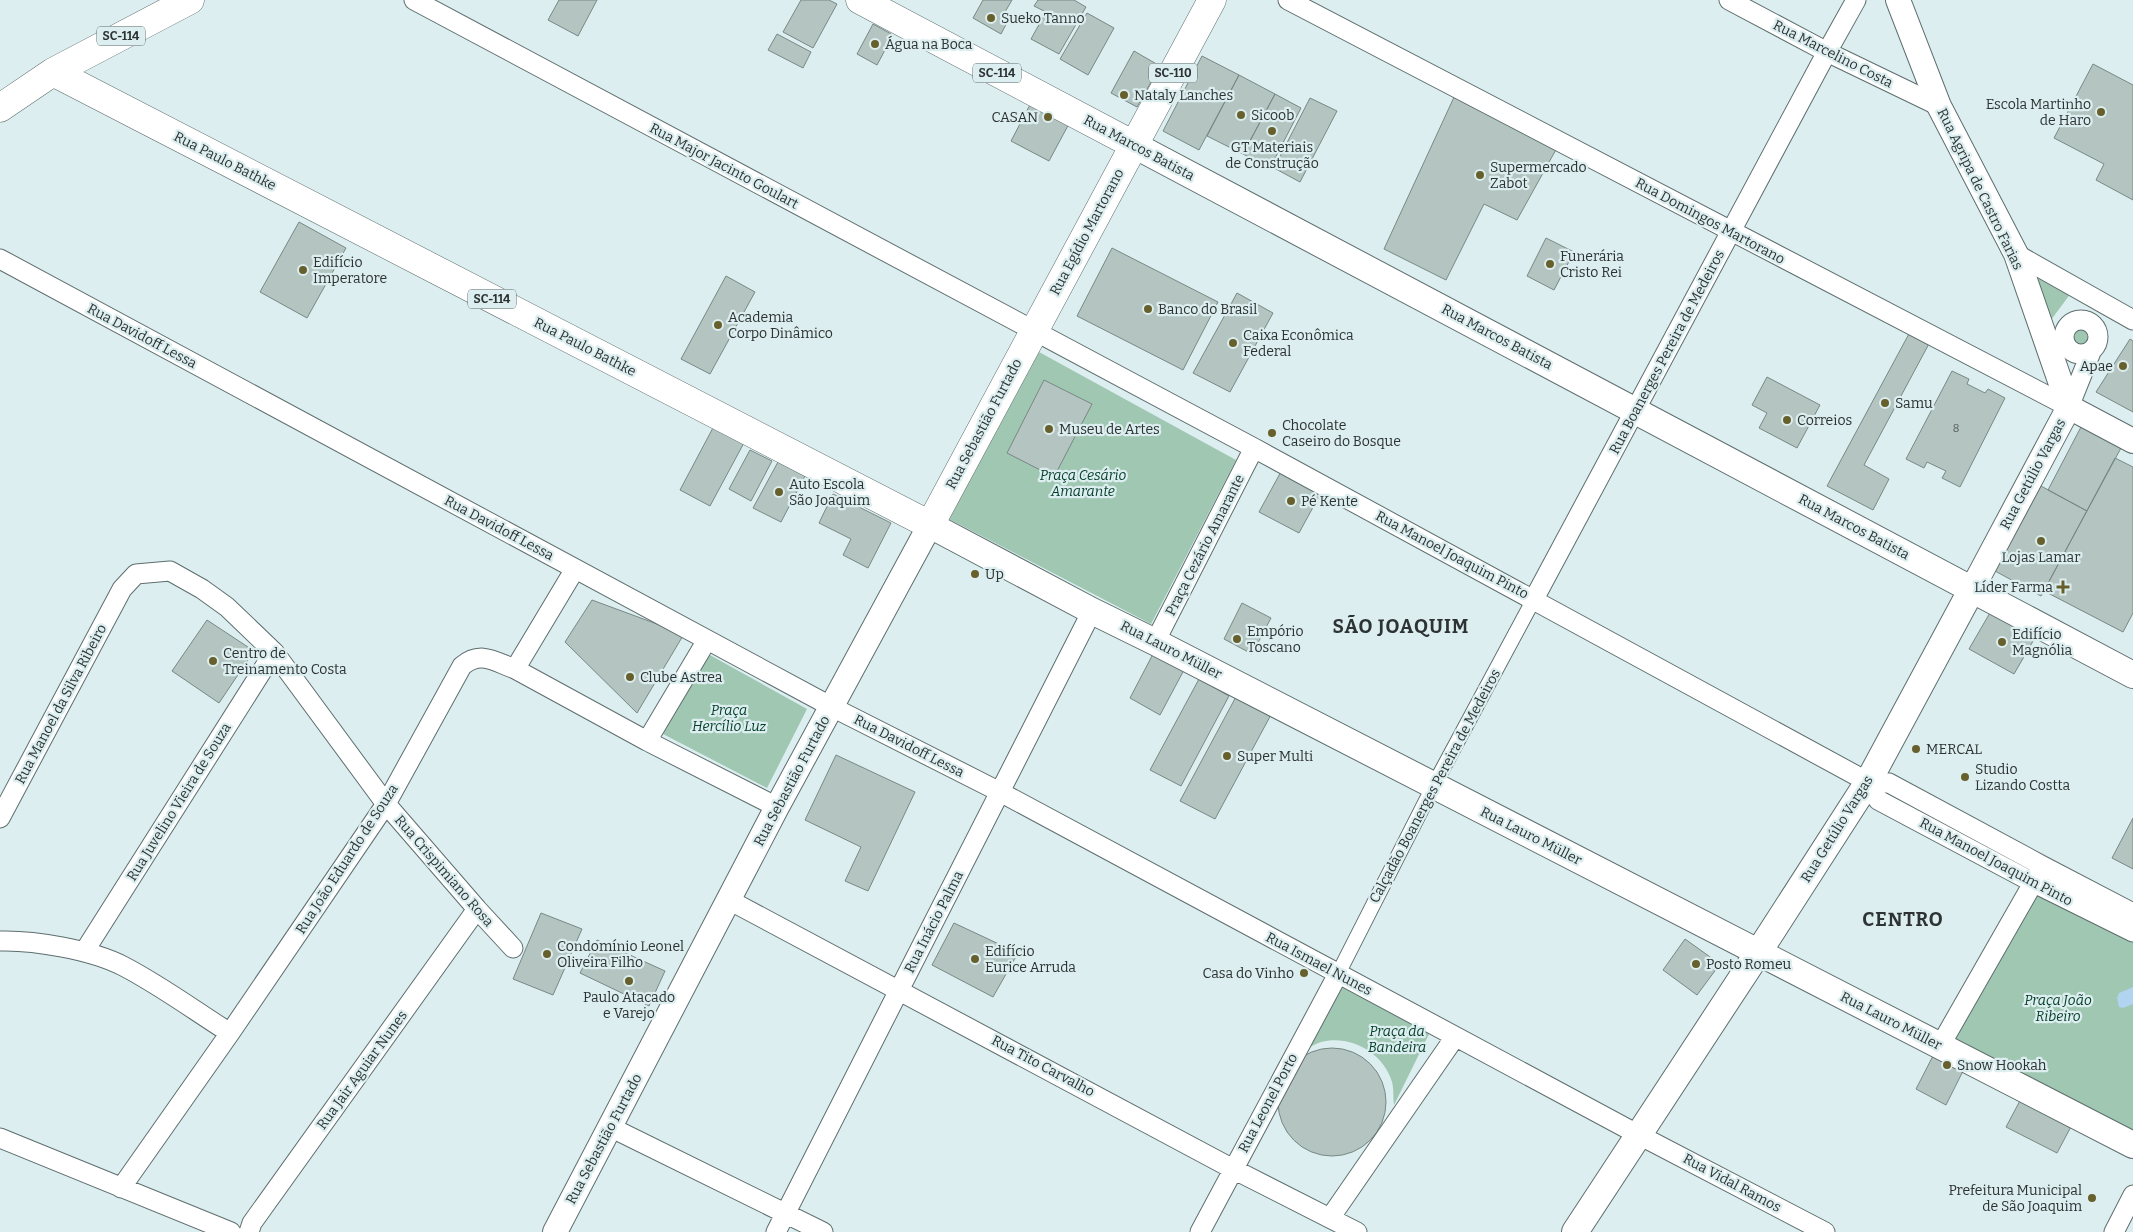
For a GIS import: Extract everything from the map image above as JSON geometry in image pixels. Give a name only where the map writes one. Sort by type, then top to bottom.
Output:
[{"type":"main road","name":"SC-114","points":[[0,108],[53,72],[190,0]]},
{"type":"main road","name":"Rua Marcos Batista","points":[[860,0],[2133,675]]},
{"type":"main road","name":"Rua Egídio Martorano","points":[[1034,332],[1212,0]]},
{"type":"main road","name":"Rua Paulo Bathke","points":[[53,72],[930,525]]},
{"type":"main road","name":"Rua Sebastião Furtado","points":[[930,525],[1034,332]]},
{"type":"main road","name":"Rua Lauro Müller","points":[[930,525],[1092,611],[2133,1145]]},
{"type":"main road","name":"Rua Getúlio Vargas","points":[[1575,1232],[1868,782],[1972,589]]},
{"type":"street","name":"Rua Major Jacinto Goulart","points":[[414,0],[1034,332]]},
{"type":"street","name":"Rua Domingos Martorano","points":[[1288,0],[2133,441]]},
{"type":"street","name":"Rua Marcelino Costa","points":[[1729,0],[1827,52],[1939,106]]},
{"type":"street","name":"Rua Boanerges Pereira de Medeiros","points":[[1534,599],[1856,0]]},
{"type":"street","name":"Rua Agripa de Castro Farias","points":[[1898,0],[1939,106],[2016,254],[2069,407]]},
{"type":"street","points":[[2016,254],[2125,316],[2085,354],[2071,352],[2064,340]]},
{"type":"street","name":"Rua Davidoff Lessa","points":[[0,259],[832,707],[1000,792]]},
{"type":"street","points":[[2079,320],[2092,297]]},
{"type":"street","points":[[2054,365],[2064,340],[2066,326],[2072,322],[2085,320],[2096,328],[2095,346],[2069,407]]},
{"type":"street","name":"Rua Manoel Joaquim Pinto","points":[[1034,332],[1534,599],[1868,782],[1889,783],[2133,913]]},
{"type":"street","name":"Rua Getúlio Vargas","points":[[1972,589],[2069,407]]},
{"type":"street","name":"Praça Cezário Amarante","points":[[1155,642],[1254,448]]},
{"type":"street","name":"Rua Sebastião Furtado","points":[[555,1232],[777,807],[930,525]]},
{"type":"street","points":[[576,569],[515,669],[647,741],[777,807]]},
{"type":"street","name":"Rua Crispimiano Rosa","points":[[122,589],[136,574],[170,571],[202,589],[227,607],[274,652],[386,804],[476,909],[513,948]]},
{"type":"street","name":"Rua Manoel da Silva Ribeiro","points":[[0,818],[122,589]]},
{"type":"street","name":"Calçadão Boanerges Pereira de Medeiros","points":[[1338,974],[1434,786],[1534,599]]},
{"type":"street","name":"Rua Inácio Palma","points":[[776,1232],[1092,611]]},
{"type":"street","points":[[647,741],[707,640]]},
{"type":"street","name":"Rua Juvelino Vieira de Souza","points":[[84,952],[274,652]]},
{"type":"street","name":"Rua João Eduardo de Souza","points":[[121,1188],[230,1033],[386,804],[462,666],[470,659],[479,656],[515,669]]},
{"type":"street","name":"Rua Manoel Joaquim Pinto","points":[[1868,782],[1878,800],[2034,883],[2133,932]]},
{"type":"street","name":"Rua Ismael Nunes","points":[[1000,792],[1639,1135]]},
{"type":"street","points":[[1940,1046],[2043,866]]},
{"type":"street","name":"Rua Tito Carvalho","points":[[729,900],[1233,1169],[1357,1232]]},
{"type":"street","name":"Rua Jair Aguiar Nunes","points":[[249,1232],[252,1223],[476,909]]},
{"type":"street","points":[[0,941],[18,941],[84,952],[122,966],[230,1033]]},
{"type":"street","name":"Rua Leonel Porto","points":[[1200,1232],[1338,974]]},
{"type":"street","points":[[1330,1218],[1455,1037]]},
{"type":"street","points":[[610,1127],[823,1232]]},
{"type":"street","name":"Rua Vidal Ramos","points":[[1639,1135],[1825,1232]]},
{"type":"street","points":[[0,1138],[231,1232]]},
{"type":"street","points":[[2114,1232],[2133,1195]]},
{"type":"green space","points":[[2029,272],[2071,293],[2045,328]]},
{"type":"green space","points":[[2081,326],[2089,329],[2092,337],[2089,345],[2081,348],[2073,345],[2070,337],[2073,329]]},
{"type":"green space","name":"Praça Cesário Amarante","points":[[1039,352],[1236,460],[1151,624],[949,519]]},
{"type":"green space","name":"Praça Hercílio Luz","points":[[708,654],[807,709],[767,788],[663,734]]},
{"type":"green space","name":"Praça João Ribeiro","points":[[2038,888],[2133,937],[2133,1134],[1954,1038]]},
{"type":"green space","name":"Praça da Bandeira","points":[[1341,980],[1432,1028],[1394,1105],[1393,1085],[1388,1072],[1374,1054],[1354,1043],[1332,1040],[1321,1042],[1304,1050]]},
{"type":"water","points":[[2133,987],[2133,1004],[2123,1008],[2119,1007],[2117,998],[2119,993]]},
{"type":"building","points":[[559,0],[597,0],[578,36],[548,20]]},
{"type":"building","points":[[801,0],[829,0],[837,4],[813,48],[783,32]]},
{"type":"building","points":[[983,0],[1012,0],[1005,12],[1011,15],[1001,34],[973,18]]},
{"type":"building","points":[[1038,0],[1074,0],[1086,7],[1059,54],[1031,39],[1046,12],[1034,6]]},
{"type":"building","points":[[1087,13],[1114,28],[1088,75],[1060,59]]},
{"type":"building","name":"Água na Boca","points":[[873,24],[893,35],[877,65],[857,54]]},
{"type":"building","points":[[777,34],[811,52],[803,68],[768,50]]},
{"type":"building","points":[[1134,51],[1160,66],[1137,107],[1111,93]]},
{"type":"building","points":[[1202,56],[1239,75],[1199,150],[1163,131]]},
{"type":"building","name":"Escola Martinho de Haro","points":[[2093,64],[2133,85],[2133,200],[2096,180],[2104,164],[2054,138]]},
{"type":"building","name":"Sicoob","points":[[1239,75],[1275,94],[1243,154],[1207,136]]},
{"type":"building","name":"GT Materiais de Construção","points":[[1275,94],[1301,108],[1270,168],[1243,154]]},
{"type":"building","name":"Supermercado Zabot","points":[[1455,95],[1558,146],[1517,220],[1484,204],[1446,280],[1384,249]]},
{"type":"building","points":[[1310,98],[1337,111],[1300,182],[1274,168]]},
{"type":"building","points":[[1033,99],[1071,120],[1049,161],[1011,141]]},
{"type":"building","name":"Edifício Imperatore","points":[[299,222],[346,248],[307,318],[260,292]]},
{"type":"building","name":"Funerária Cristo Rei","points":[[1546,238],[1574,252],[1554,290],[1527,276]]},
{"type":"building","name":"Banco do Brasil","points":[[1112,248],[1218,302],[1183,370],[1077,316]]},
{"type":"building","name":"Academia Corpo Dinâmico","points":[[726,276],[755,292],[710,374],[681,359]]},
{"type":"building","name":"Caixa Econômica Federal","points":[[1237,293],[1273,313],[1230,392],[1193,373]]},
{"type":"building","name":"Samu","points":[[1911,330],[1931,340],[1864,465],[1889,479],[1873,510],[1827,486]]},
{"type":"building","name":"Apae","points":[[2130,339],[2133,341],[2133,412],[2096,392]]},
{"type":"building","points":[[1952,371],[1969,379],[1967,384],[1985,393],[1988,389],[2005,398],[1960,487],[1942,478],[1946,471],[1927,462],[1924,468],[1906,459]]},
{"type":"building","name":"Correios","points":[[1767,377],[1820,405],[1797,448],[1759,428],[1767,413],[1752,405]]},
{"type":"building","name":"Museu de Artes","points":[[1044,380],[1092,404],[1054,477],[1007,453]]},
{"type":"building","points":[[715,424],[745,441],[710,506],[680,490]]},
{"type":"building","points":[[2081,427],[2121,448],[2087,511],[2048,490]]},
{"type":"building","points":[[750,450],[772,461],[751,501],[729,489]]},
{"type":"building","points":[[2115,458],[2133,467],[2133,613],[2123,632],[2044,591]]},
{"type":"building","name":"Auto Escola São Joaquim","points":[[778,462],[805,476],[781,522],[753,508]]},
{"type":"building","name":"Pé Kente","points":[[1283,468],[1323,489],[1299,533],[1259,512]]},
{"type":"building","name":"Lojas Lamar","points":[[2041,486],[2087,511],[2041,596],[1995,571]]},
{"type":"building","points":[[833,494],[891,523],[868,568],[843,555],[851,539],[819,523]]},
{"type":"building","name":"Clube Astrea","points":[[592,600],[684,634],[637,713],[565,642]]},
{"type":"building","points":[[1242,603],[1271,618],[1252,654],[1224,639]]},
{"type":"building","name":"Edifício Magnólia","points":[[1991,611],[2036,636],[2014,674],[1969,649]]},
{"type":"building","name":"Centro de Treinamento Costa","points":[[207,620],[254,651],[219,703],[172,671]]},
{"type":"building","points":[[1153,654],[1184,670],[1160,715],[1130,698]]},
{"type":"building","points":[[1199,679],[1229,696],[1181,786],[1150,770]]},
{"type":"building","name":"Super Multi","points":[[1238,693],[1273,711],[1215,819],[1180,801]]},
{"type":"building","points":[[836,755],[915,792],[868,891],[845,881],[861,847],[805,820]]},
{"type":"building","points":[[2133,818],[2133,869],[2112,858]]},
{"type":"building","name":"Condomínio Leonel Oliveira Filho","points":[[541,913],[582,929],[553,995],[513,979]]},
{"type":"building","name":"Edifício Eurice Arruda","points":[[954,923],[1018,953],[993,997],[932,965]]},
{"type":"building","points":[[1685,939],[1720,964],[1697,995],[1663,970]]},
{"type":"building","name":"Paulo Atacado e Varejo","points":[[597,940],[665,971],[649,1006],[580,973]]},
{"type":"building","points":[[1332,1048],[1353,1052],[1370,1064],[1382,1081],[1386,1102],[1382,1123],[1370,1140],[1353,1152],[1332,1156],[1311,1152],[1294,1140],[1282,1123],[1278,1102],[1282,1081],[1294,1064],[1311,1052]]},
{"type":"building","points":[[1935,1052],[1965,1067],[1946,1105],[1916,1089]]},
{"type":"building","points":[[2023,1095],[2074,1121],[2057,1153],[2006,1127]]},
{"type":"place","name":"Sueko Tanno","points":[[991,18]]},
{"type":"place","name":"Água na Boca","points":[[875,44]]},
{"type":"place","name":"Nataly Lanches","points":[[1124,95]]},
{"type":"place","name":"Escola Martinho de Haro","points":[[2101,112]]},
{"type":"place","name":"Sicoob","points":[[1241,115]]},
{"type":"place","name":"CASAN","points":[[1048,117]]},
{"type":"place","name":"GT Materiais de Construção","points":[[1272,131]]},
{"type":"place","name":"Supermercado Zabot","points":[[1480,175]]},
{"type":"place","name":"Funerária Cristo Rei","points":[[1550,264]]},
{"type":"place","name":"Edifício Imperatore","points":[[303,270]]},
{"type":"place","name":"Banco do Brasil","points":[[1148,309]]},
{"type":"place","name":"Academia Corpo Dinâmico","points":[[718,325]]},
{"type":"place","name":"Caixa Econômica Federal","points":[[1233,343]]},
{"type":"place","name":"Apae","points":[[2123,366]]},
{"type":"place","name":"Samu","points":[[1885,403]]},
{"type":"place","name":"Correios","points":[[1787,420]]},
{"type":"place","name":"Museu de Artes","points":[[1049,429]]},
{"type":"place","name":"Chocolate Caseiro do Bosque","points":[[1272,433]]},
{"type":"place","name":"Auto Escola São Joaquim","points":[[779,492]]},
{"type":"place","name":"Pé Kente","points":[[1291,501]]},
{"type":"place","name":"Lojas Lamar","points":[[2041,541]]},
{"type":"place","name":"Up","points":[[975,574]]},
{"type":"place","name":"Líder Farma","points":[[2063,587]]},
{"type":"place","name":"Empório Toscano","points":[[1237,639]]},
{"type":"place","name":"Edifício Magnólia","points":[[2002,642]]},
{"type":"place","name":"Centro de Treinamento Costa","points":[[213,661]]},
{"type":"place","name":"Clube Astrea","points":[[630,677]]},
{"type":"place","name":"MERCAL","points":[[1916,749]]},
{"type":"place","name":"Super Multi","points":[[1227,756]]},
{"type":"place","name":"Studio Lizando Costta","points":[[1965,777]]},
{"type":"place","name":"Condomínio Leonel Oliveira Filho","points":[[547,954]]},
{"type":"place","name":"Edifício Eurice Arruda","points":[[975,959]]},
{"type":"place","name":"Posto Romeu","points":[[1696,964]]},
{"type":"place","name":"Casa do Vinho","points":[[1304,973]]},
{"type":"place","name":"Paulo Atacado e Varejo","points":[[629,981]]},
{"type":"place","name":"Snow Hookah","points":[[1947,1065]]},
{"type":"place","name":"Prefeitura Municipal de São Joaquim","points":[[2092,1198]]},
{"type":"district","name":"SÃO JOAQUIM","points":[[1401,626]]},
{"type":"district","name":"CENTRO","points":[[1903,919]]}]
